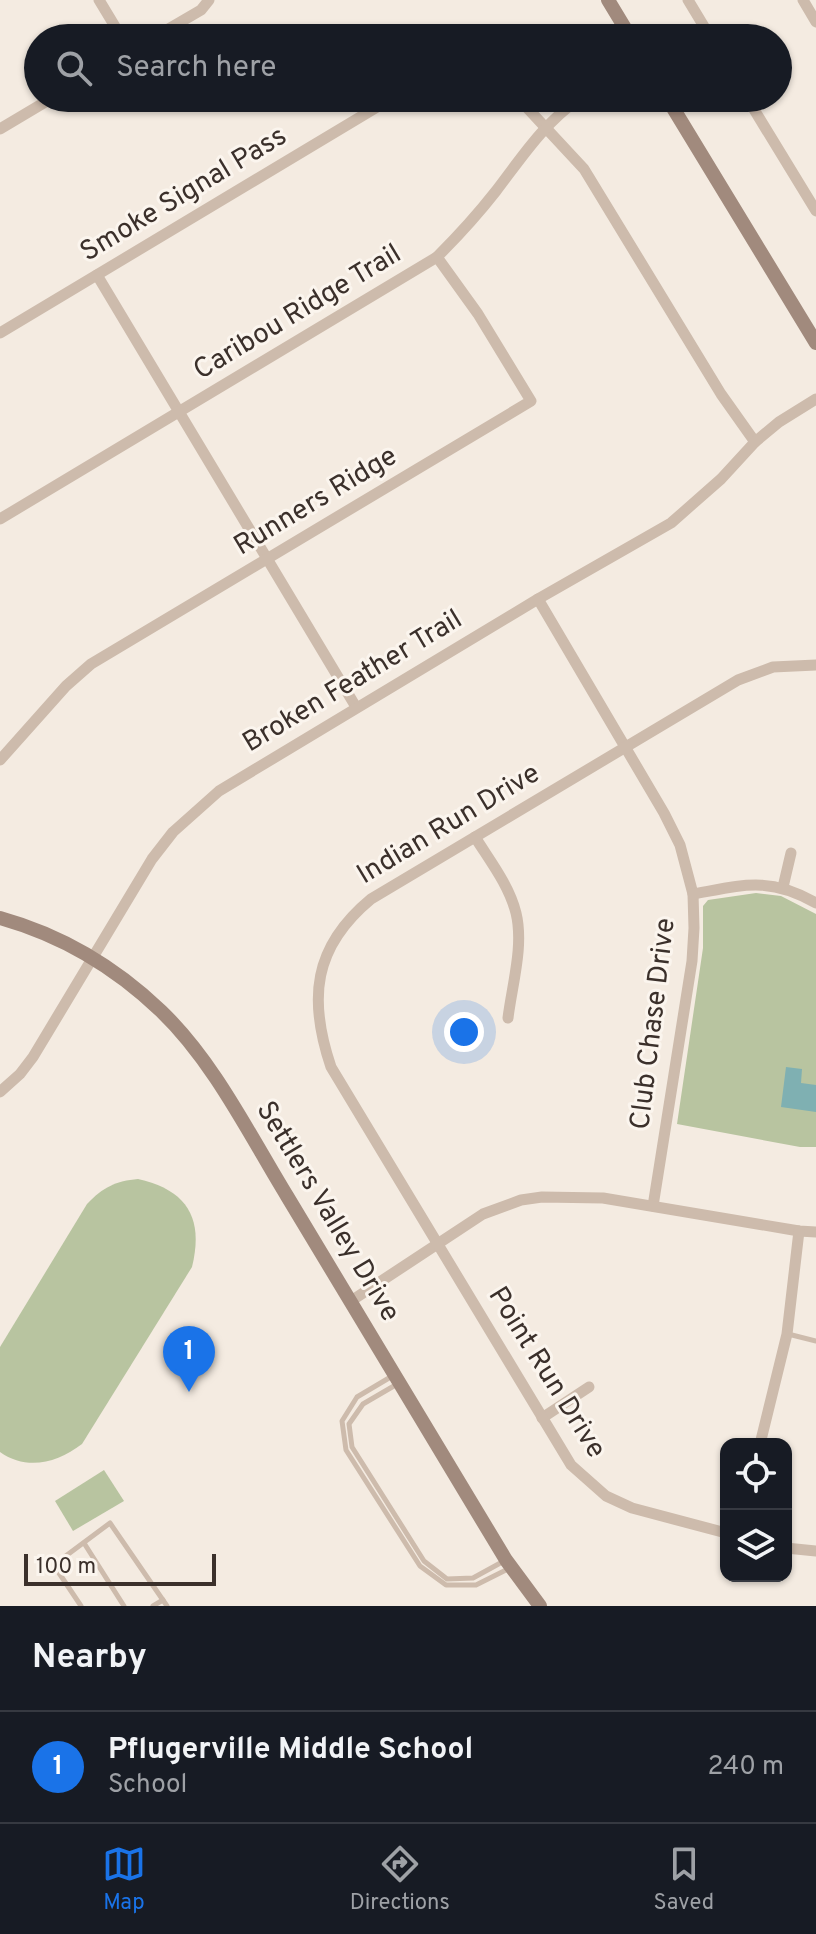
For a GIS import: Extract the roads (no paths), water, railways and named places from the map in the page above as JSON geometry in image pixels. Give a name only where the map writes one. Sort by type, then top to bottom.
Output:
[{"type":"street","points":[[99,0],[114,24]]},
{"type":"street","points":[[177,24],[201,10],[209,0]]},
{"type":"street","points":[[608,0],[623,24]]},
{"type":"street","points":[[688,0],[703,24]]},
{"type":"street","points":[[803,0],[816,22]]},
{"type":"street","points":[[0,129],[29,112]]},
{"type":"street","name":"Smoke Signal Pass","points":[[0,333],[369,112]]},
{"type":"street","points":[[532,112],[584,169],[721,394],[755,442]]},
{"type":"street","name":"Caribou Ridge Trail","points":[[0,519],[437,257],[479,212],[546,127],[564,112]]},
{"type":"street","points":[[676,112],[816,343]]},
{"type":"street","points":[[756,112],[816,211]]},
{"type":"street","name":"Runners Ridge","points":[[0,760],[66,686],[91,664],[531,401],[478,314],[437,257]]},
{"type":"street","points":[[97,275],[182,412],[356,707]]},
{"type":"street","name":"Broken Feather Trail","points":[[0,1092],[33,1057],[152,859],[192,813],[219,791],[356,707],[671,523],[721,479],[755,442],[779,422],[816,399]]},
{"type":"street","name":"Club Chase Drive","points":[[538,599],[680,845],[693,894],[692,961],[653,1206]]},
{"type":"street","name":"Indian Run Drive","points":[[438,1244],[331,1067],[320,1036],[317,1012],[319,982],[334,943],[357,911],[371,899],[738,680],[773,667],[816,665]]},
{"type":"street","points":[[475,837],[506,886],[516,914],[519,937],[508,1018]]},
{"type":"street","points":[[783,887],[791,853]]},
{"type":"street","points":[[693,894],[750,883],[783,887],[816,903]]},
{"type":"street","name":"Settlers Valley Drive","points":[[0,918],[54,938],[94,958],[139,991],[188,1040],[509,1563],[540,1606]]},
{"type":"street","points":[[351,1301],[483,1214],[521,1200],[569,1195],[603,1198],[816,1232]]},
{"type":"street","points":[[761,1438],[787,1334],[799,1231]]},
{"type":"street","name":"Point Run Drive","points":[[438,1244],[571,1465],[606,1496],[632,1508],[720,1531]]},
{"type":"street","points":[[542,1418],[589,1387]]},
{"type":"street","points":[[792,1549],[816,1551]]},
{"type":"lane","points":[[787,1334],[816,1341]]},
{"type":"lane","points":[[397,1378],[357,1397],[342,1421],[346,1450],[420,1566],[446,1585],[476,1585],[509,1563]]},
{"type":"lane","points":[[81,1606],[57,1570],[63,1558],[110,1523],[165,1603],[153,1606]]},
{"type":"lane","points":[[84,1542],[124,1606]]},
{"type":"water","points":[[786,1067],[802,1069],[801,1083],[816,1085],[816,1112],[781,1107]]},
{"type":"place","name":"Pflugerville Middle School","points":[[189,1392]]}]
